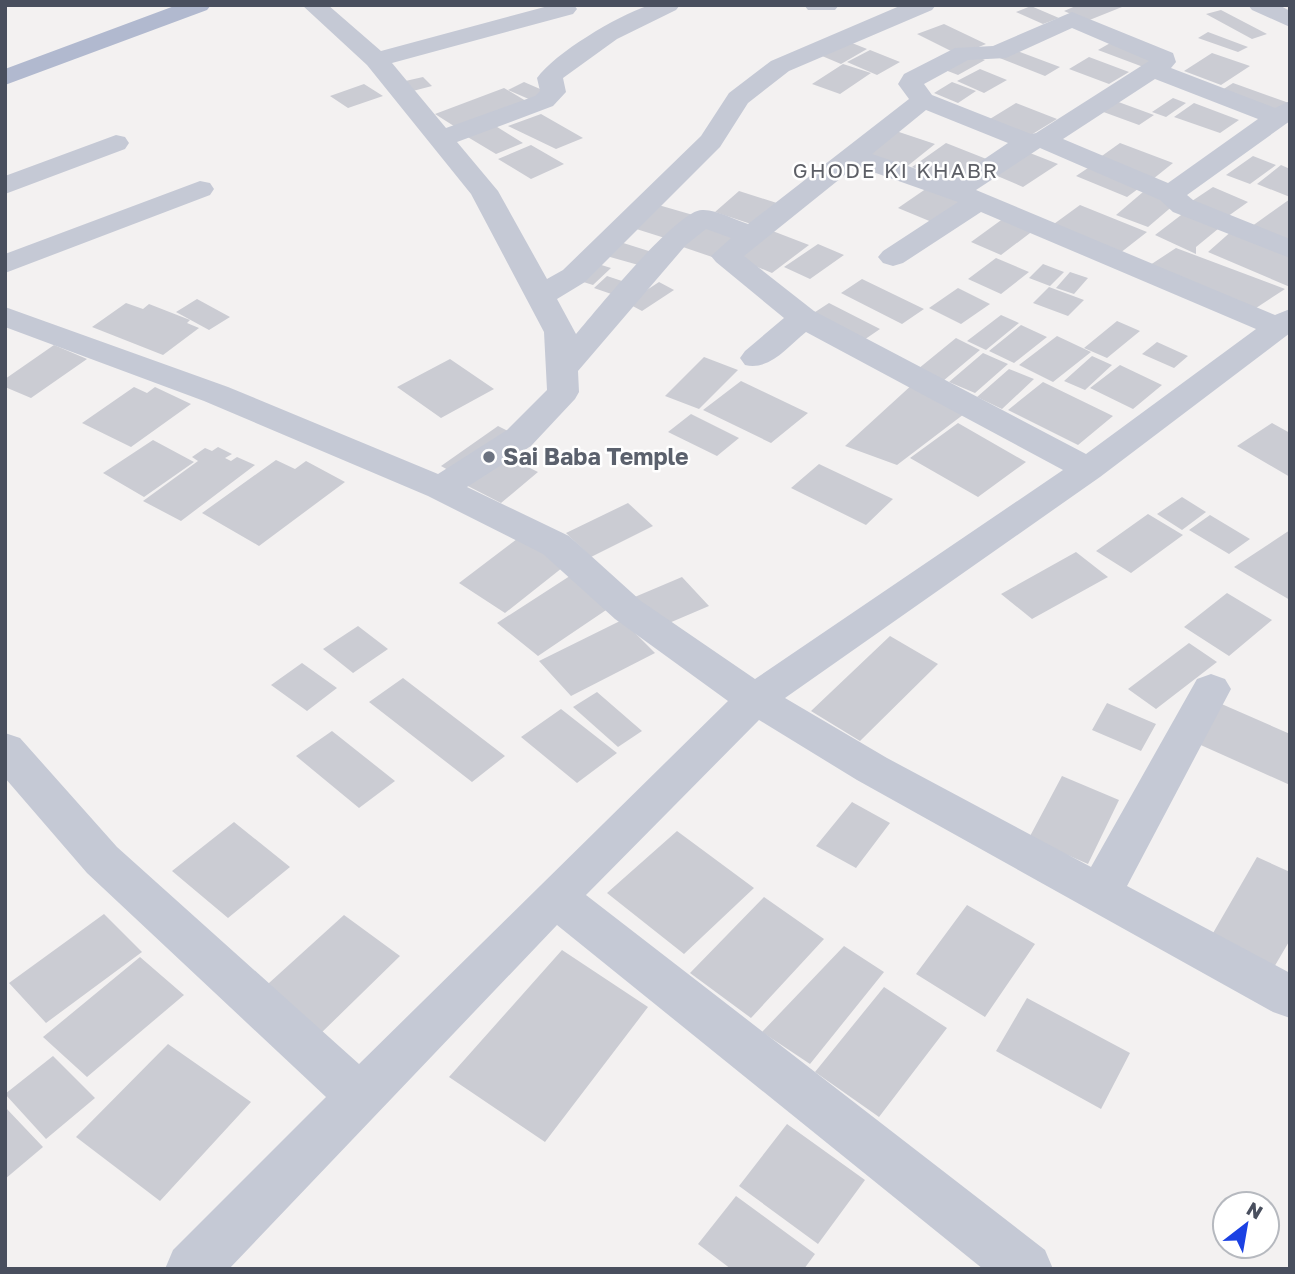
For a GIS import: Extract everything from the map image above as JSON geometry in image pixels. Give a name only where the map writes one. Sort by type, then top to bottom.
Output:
[{"type":"main road","points":[[5,78],[199,5]]},
{"type":"street","points":[[314,5],[376,61],[484,191],[560,332],[563,392],[519,438],[440,488]]},
{"type":"street","points":[[440,139],[544,101],[553,92],[550,78],[554,73],[608,34],[668,5]]},
{"type":"street","points":[[816,5],[827,5]]},
{"type":"street","points":[[540,296],[575,276],[711,141],[738,98],[780,66],[924,5]]},
{"type":"street","points":[[893,257],[922,240],[967,196],[1036,141],[1164,62],[1164,58],[1038,5]]},
{"type":"street","points":[[1259,5],[1290,20]]},
{"type":"street","points":[[376,61],[565,9]]},
{"type":"street","points":[[1072,19],[997,53],[964,53],[919,75],[911,84],[923,100],[1170,194],[1183,206],[1290,248]]},
{"type":"street","points":[[1151,69],[1283,113]]},
{"type":"street","points":[[923,100],[726,256],[803,318],[1088,469]]},
{"type":"street","points":[[1170,194],[1283,113]]},
{"type":"street","points":[[5,186],[116,143]]},
{"type":"street","points":[[852,156],[967,196],[1284,323]]},
{"type":"street","points":[[5,264],[200,189]]},
{"type":"street","points":[[563,368],[676,239],[702,218],[752,235]]},
{"type":"street","points":[[5,316],[216,394],[440,488],[556,545],[628,610],[755,699],[872,769],[1290,997]]},
{"type":"street","points":[[756,358],[803,318]]},
{"type":"street","points":[[192,1269],[555,897],[755,699],[1088,469],[1284,323]]},
{"type":"street","points":[[1100,893],[1211,689]]},
{"type":"street","points":[[5,749],[102,860],[361,1098]]},
{"type":"street","points":[[555,897],[1026,1269]]},
{"type":"building","points":[[1078,5],[1127,5],[1087,21],[1064,11]]},
{"type":"building","points":[[1031,6],[1059,18],[1043,24],[1016,12]]},
{"type":"building","points":[[1221,10],[1267,34],[1252,39],[1206,14]]},
{"type":"building","points":[[944,24],[986,44],[959,55],[917,34]]},
{"type":"building","points":[[1208,32],[1248,47],[1238,52],[1198,38]]},
{"type":"building","points":[[842,39],[867,49],[841,64],[815,53]]},
{"type":"building","points":[[1112,42],[1159,59],[1146,68],[1098,50]]},
{"type":"building","points":[[1012,49],[1060,67],[1045,76],[997,57]]},
{"type":"building","points":[[870,50],[900,62],[877,75],[847,62]]},
{"type":"building","points":[[967,53],[985,60],[958,75],[940,68]]},
{"type":"building","points":[[1212,53],[1250,66],[1221,85],[1184,71]]},
{"type":"building","points":[[1089,57],[1129,72],[1109,84],[1069,69]]},
{"type":"building","points":[[843,64],[871,73],[840,94],[812,84]]},
{"type":"building","points":[[980,69],[1007,80],[984,93],[957,81]]},
{"type":"building","points":[[423,77],[432,86],[409,92],[401,82]]},
{"type":"building","points":[[524,82],[547,92],[531,100],[508,90]]},
{"type":"building","points":[[952,82],[976,91],[958,103],[934,93]]},
{"type":"building","points":[[1233,83],[1289,103],[1276,113],[1219,92]]},
{"type":"building","points":[[364,84],[383,96],[348,108],[330,96]]},
{"type":"building","points":[[504,88],[526,101],[457,128],[435,114]]},
{"type":"building","points":[[1173,98],[1186,103],[1166,117],[1152,112]]},
{"type":"building","points":[[1113,100],[1154,115],[1139,125],[1098,110]]},
{"type":"building","points":[[1016,103],[1057,119],[1026,138],[985,122]]},
{"type":"building","points":[[1194,103],[1239,120],[1220,133],[1174,117]]},
{"type":"building","points":[[541,114],[583,138],[556,149],[508,126]]},
{"type":"building","points":[[494,125],[523,143],[496,154],[466,136]]},
{"type":"building","points":[[890,129],[935,144],[905,168],[859,152]]},
{"type":"building","points":[[946,143],[994,162],[961,186],[912,167]]},
{"type":"building","points":[[1120,143],[1173,163],[1153,179],[1099,158]]},
{"type":"building","points":[[531,145],[564,164],[531,179],[498,159]]},
{"type":"building","points":[[1030,153],[1058,164],[1023,187],[995,175]]},
{"type":"building","points":[[1253,156],[1276,165],[1250,184],[1226,175]]},
{"type":"building","points":[[1281,165],[1290,169],[1290,197],[1257,184]]},
{"type":"building","points":[[1091,166],[1142,186],[1127,197],[1076,176]]},
{"type":"building","points":[[930,186],[971,202],[939,225],[898,208]]},
{"type":"building","points":[[1213,187],[1248,202],[1224,219],[1186,205]]},
{"type":"building","points":[[739,191],[780,204],[757,226],[715,212]]},
{"type":"building","points":[[1143,192],[1175,204],[1148,227],[1116,215]]},
{"type":"building","points":[[1290,199],[1290,245],[1248,229]]},
{"type":"building","points":[[655,204],[693,215],[668,239],[630,227]]},
{"type":"building","points":[[1080,205],[1147,232],[1115,257],[1047,229]]},
{"type":"building","points":[[1189,209],[1224,224],[1196,247],[1196,254],[1155,235]]},
{"type":"building","points":[[1004,218],[1034,230],[1001,255],[971,242]]},
{"type":"building","points":[[705,223],[743,236],[718,259],[680,246]]},
{"type":"building","points":[[1234,229],[1290,250],[1290,287],[1208,252]]},
{"type":"building","points":[[770,230],[809,245],[772,273],[734,257]]},
{"type":"building","points":[[617,241],[655,253],[642,266],[603,255]]},
{"type":"building","points":[[818,244],[844,255],[810,279],[784,267]]},
{"type":"building","points":[[1176,248],[1285,289],[1253,310],[1147,267]]},
{"type":"building","points":[[996,258],[1029,272],[1001,294],[968,279]]},
{"type":"building","points":[[595,263],[611,268],[593,285],[577,280]]},
{"type":"building","points":[[1043,264],[1064,272],[1050,286],[1029,278]]},
{"type":"building","points":[[1070,272],[1088,278],[1074,294],[1056,288]]},
{"type":"building","points":[[607,276],[634,285],[620,297],[594,288]]},
{"type":"building","points":[[862,279],[924,309],[902,324],[841,293]]},
{"type":"building","points":[[659,282],[674,290],[642,311],[627,303]]},
{"type":"building","points":[[1049,287],[1084,300],[1068,316],[1033,303]]},
{"type":"building","points":[[958,288],[990,304],[961,324],[929,308]]},
{"type":"building","points":[[197,299],[230,317],[209,330],[176,312]]},
{"type":"building","points":[[126,303],[143,309],[149,304],[190,320],[187,323],[199,328],[163,355],[92,327]]},
{"type":"building","points":[[829,303],[880,329],[861,342],[809,316]]},
{"type":"building","points":[[1001,315],[1019,323],[986,350],[967,341]]},
{"type":"building","points":[[1117,321],[1140,331],[1107,358],[1084,348]]},
{"type":"building","points":[[1021,325],[1047,337],[1014,363],[989,351]]},
{"type":"building","points":[[1057,336],[1091,352],[1053,382],[1019,365]]},
{"type":"building","points":[[956,338],[980,350],[943,381],[918,369]]},
{"type":"building","points":[[1157,342],[1188,356],[1174,368],[1142,354]]},
{"type":"building","points":[[54,345],[87,359],[31,398],[5,387],[5,379]]},
{"type":"building","points":[[983,353],[1008,364],[975,393],[949,382]]},
{"type":"building","points":[[1092,356],[1112,365],[1085,390],[1064,381]]},
{"type":"building","points":[[704,357],[738,370],[699,409],[665,396]]},
{"type":"building","points":[[450,359],[494,389],[441,418],[397,387]]},
{"type":"building","points":[[1120,365],[1162,385],[1133,409],[1090,388]]},
{"type":"building","points":[[1009,369],[1034,379],[1002,409],[977,397]]},
{"type":"building","points":[[741,381],[808,413],[771,443],[703,410]]},
{"type":"building","points":[[1043,382],[1113,416],[1078,445],[1008,410]]},
{"type":"building","points":[[914,383],[968,411],[897,465],[845,446]]},
{"type":"building","points":[[134,387],[147,393],[155,387],[191,404],[131,447],[82,423]]},
{"type":"building","points":[[691,414],[739,438],[717,456],[668,432]]},
{"type":"building","points":[[958,423],[1026,462],[978,497],[910,458]]},
{"type":"building","points":[[1272,423],[1290,433],[1290,477],[1237,446]]},
{"type":"building","points":[[498,426],[516,435],[459,476],[441,466]]},
{"type":"building","points":[[153,440],[194,462],[144,497],[103,473]]},
{"type":"building","points":[[218,447],[232,454],[225,458],[231,461],[237,457],[255,465],[181,521],[143,501],[198,461],[192,457],[205,448],[212,451]]},
{"type":"building","points":[[500,453],[538,472],[501,503],[462,483]]},
{"type":"building","points":[[276,460],[295,469],[306,461],[345,482],[259,546],[202,513]]},
{"type":"building","points":[[819,464],[893,499],[866,525],[791,488]]},
{"type":"building","points":[[1182,497],[1206,512],[1182,530],[1157,514]]},
{"type":"building","points":[[628,503],[653,526],[591,557],[566,533]]},
{"type":"building","points":[[1148,514],[1183,535],[1131,573],[1096,551]]},
{"type":"building","points":[[1210,515],[1250,539],[1229,554],[1189,530]]},
{"type":"building","points":[[1290,530],[1290,600],[1234,567]]},
{"type":"building","points":[[521,536],[567,564],[505,613],[459,583]]},
{"type":"building","points":[[1076,552],[1108,577],[1032,619],[1001,594]]},
{"type":"building","points":[[576,572],[618,602],[538,656],[497,623]]},
{"type":"building","points":[[682,577],[709,606],[655,629],[630,599]]},
{"type":"building","points":[[1227,593],[1272,620],[1229,656],[1184,627]]},
{"type":"building","points":[[622,620],[655,653],[571,696],[539,661]]},
{"type":"building","points":[[358,626],[388,649],[353,673],[323,649]]},
{"type":"building","points":[[890,636],[938,664],[860,741],[811,711]]},
{"type":"building","points":[[1189,643],[1217,662],[1156,709],[1128,689]]},
{"type":"building","points":[[302,663],[337,688],[307,711],[271,685]]},
{"type":"building","points":[[403,678],[505,756],[472,782],[369,702]]},
{"type":"building","points":[[597,692],[642,731],[618,747],[573,707]]},
{"type":"building","points":[[1217,702],[1290,734],[1290,785],[1194,742]]},
{"type":"building","points":[[1107,703],[1156,724],[1141,751],[1092,730]]},
{"type":"building","points":[[561,709],[617,753],[577,783],[521,737]]},
{"type":"building","points":[[332,731],[395,781],[359,808],[296,756]]},
{"type":"building","points":[[1062,776],[1119,800],[1088,864],[1029,838]]},
{"type":"building","points":[[852,802],[890,823],[856,868],[816,846]]},
{"type":"building","points":[[234,822],[290,867],[228,918],[172,871]]},
{"type":"building","points":[[677,831],[754,888],[684,954],[607,893]]},
{"type":"building","points":[[1257,857],[1290,872],[1290,940],[1270,974],[1209,940]]},
{"type":"building","points":[[764,897],[824,939],[751,1018],[690,973]]},
{"type":"building","points":[[967,905],[1035,944],[985,1017],[916,974]]},
{"type":"building","points":[[104,914],[142,952],[46,1023],[9,983]]},
{"type":"building","points":[[344,915],[400,956],[316,1038],[258,993]]},
{"type":"building","points":[[844,946],[884,972],[810,1064],[762,1032]]},
{"type":"building","points":[[562,950],[648,1007],[545,1142],[449,1077]]},
{"type":"building","points":[[140,957],[184,995],[87,1077],[43,1037]]},
{"type":"building","points":[[884,987],[947,1028],[879,1117],[815,1072]]},
{"type":"building","points":[[1027,998],[1130,1053],[1101,1109],[996,1051]]},
{"type":"building","points":[[168,1044],[251,1102],[160,1201],[76,1137]]},
{"type":"building","points":[[53,1056],[95,1098],[46,1139],[5,1094]]},
{"type":"building","points":[[5,1107],[43,1147],[5,1179]]},
{"type":"building","points":[[787,1124],[865,1180],[818,1244],[739,1186]]},
{"type":"building","points":[[736,1196],[815,1254],[804,1269],[731,1269],[698,1244]]},
{"type":"place","name":"Sai Baba Temple","points":[[489,457]]},
{"type":"district","name":"GHODE KI KHABR","points":[[896,171]]}]
